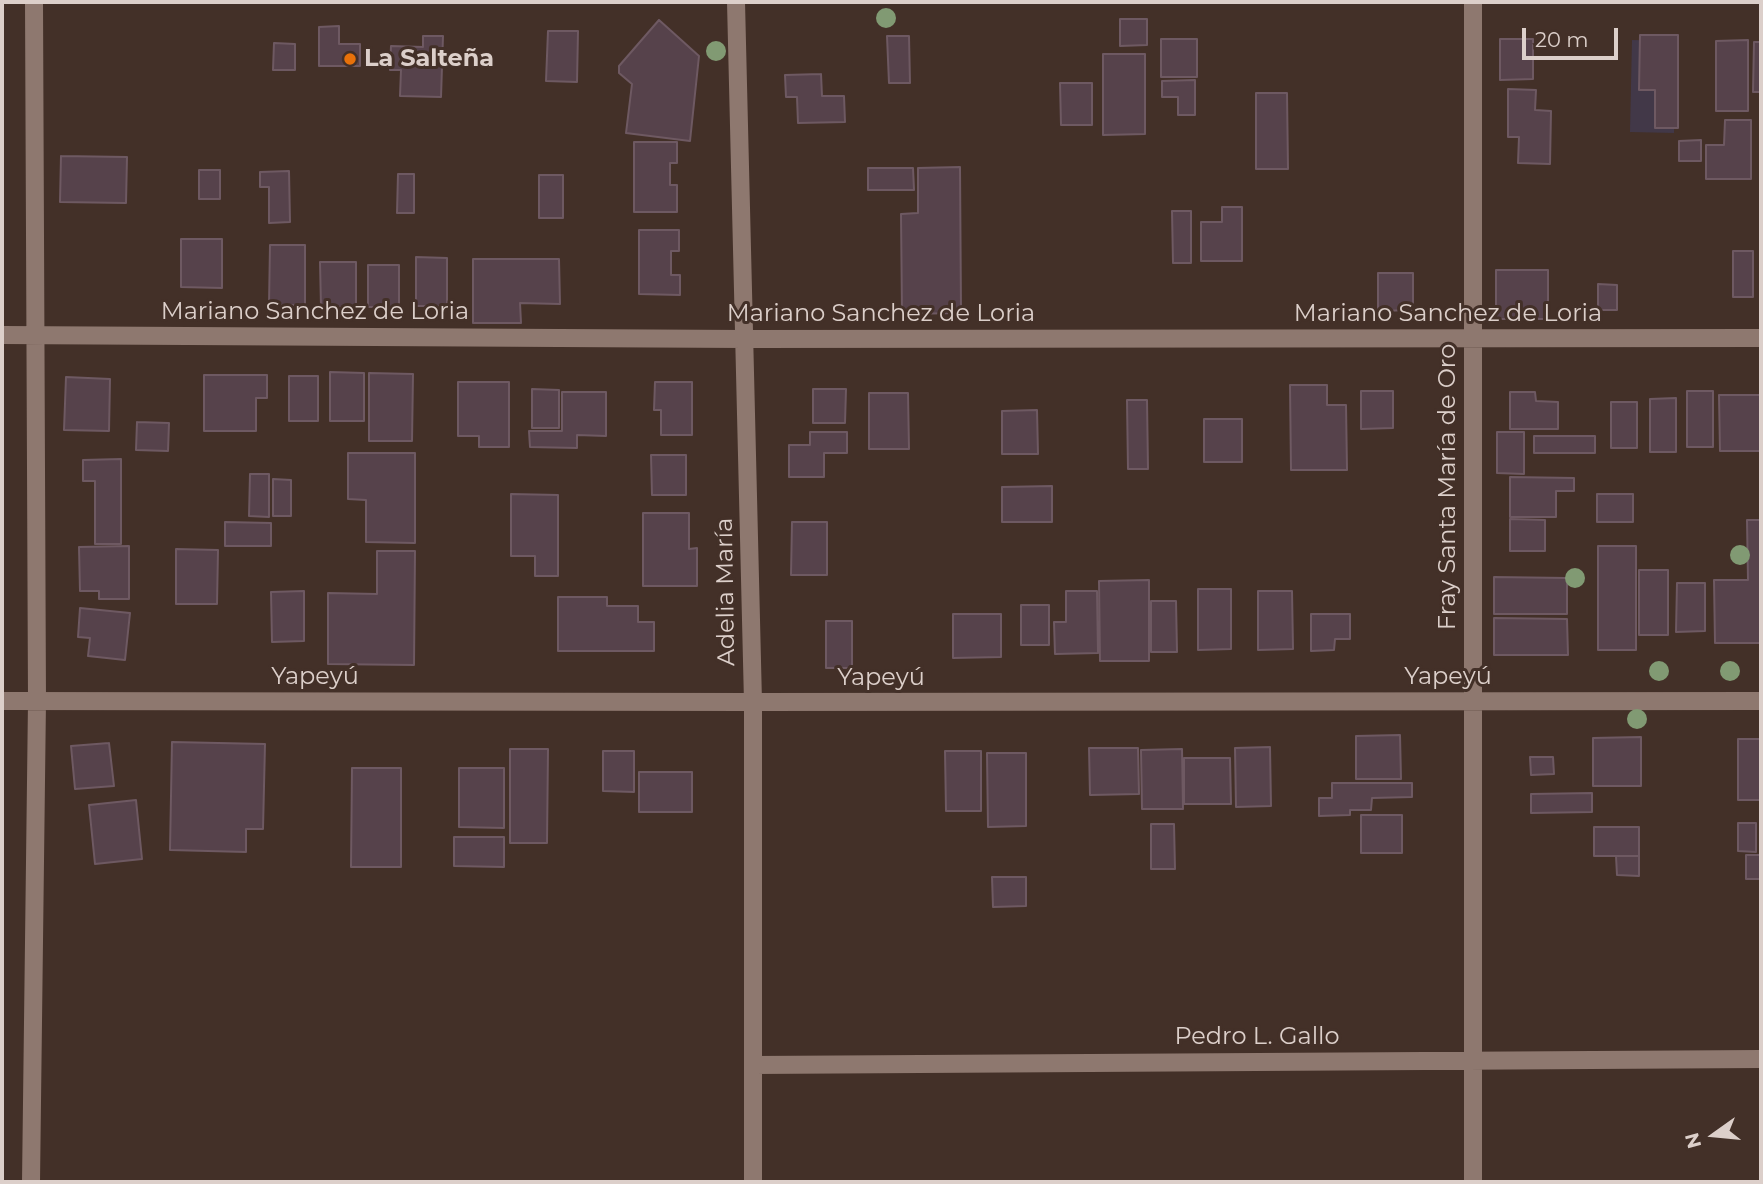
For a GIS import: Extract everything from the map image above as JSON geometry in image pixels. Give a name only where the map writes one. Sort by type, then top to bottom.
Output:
[{"type":"street","points":[[31,1182],[37,702],[34,2]]},
{"type":"street","name":"Adelia María","points":[[736,2],[753,702],[753,1182]]},
{"type":"street","name":"Fray Santa María de Oro","points":[[1473,2],[1473,1182]]},
{"type":"street","name":"Mariano Sanchez de Loria","points":[[2,335],[745,339],[1761,338]]},
{"type":"street","name":"Yapeyú","points":[[2,701],[1761,701]]},
{"type":"street","name":"Pedro L. Gallo","points":[[753,1065],[1761,1059]]},
{"type":"shaded area","points":[[1632,40],[1676,41],[1674,133],[1630,132]]},
{"type":"building","points":[[1120,19],[1147,19],[1147,45],[1120,46]]},
{"type":"building","points":[[659,20],[699,56],[690,141],[626,133],[632,84],[619,73],[619,66]]},
{"type":"building","points":[[339,26],[339,44],[360,44],[360,66],[319,66],[319,27]]},
{"type":"building","points":[[548,31],[578,31],[577,82],[546,81]]},
{"type":"building","points":[[1640,35],[1678,35],[1678,128],[1655,128],[1655,90],[1639,90]]},
{"type":"building","points":[[423,36],[443,36],[441,97],[400,96],[401,70],[390,70],[391,46],[423,47]]},
{"type":"building","points":[[887,36],[909,36],[910,83],[889,83]]},
{"type":"building","points":[[1161,39],[1197,39],[1197,77],[1161,77]]},
{"type":"building","points":[[1500,39],[1533,39],[1533,79],[1500,80]]},
{"type":"building","points":[[1748,40],[1748,111],[1716,111],[1716,41]]},
{"type":"building","points":[[1754,42],[1761,42],[1761,92],[1753,92]]},
{"type":"building","points":[[274,43],[295,44],[295,70],[273,70]]},
{"type":"building","points":[[1103,54],[1145,54],[1145,134],[1103,135]]},
{"type":"building","points":[[821,74],[822,96],[844,96],[845,122],[798,123],[797,97],[786,97],[785,75]]},
{"type":"building","points":[[1195,80],[1195,115],[1178,115],[1178,97],[1162,97],[1162,81]]},
{"type":"building","points":[[1060,83],[1092,83],[1092,125],[1061,125]]},
{"type":"building","points":[[1508,89],[1536,90],[1535,110],[1551,111],[1550,164],[1518,163],[1519,137],[1508,137]]},
{"type":"building","points":[[1256,93],[1287,93],[1288,169],[1256,169]]},
{"type":"building","points":[[1725,120],[1751,120],[1751,179],[1706,179],[1706,145],[1724,145]]},
{"type":"building","points":[[1701,140],[1701,161],[1679,161],[1679,141]]},
{"type":"building","points":[[634,142],[677,142],[677,163],[670,163],[670,185],[677,185],[677,212],[634,212]]},
{"type":"building","points":[[61,156],[127,157],[126,203],[60,202]]},
{"type":"building","points":[[960,167],[961,313],[902,314],[901,214],[918,213],[918,168]]},
{"type":"building","points":[[868,168],[913,168],[914,190],[868,190]]},
{"type":"building","points":[[199,170],[220,170],[220,199],[199,199]]},
{"type":"building","points":[[289,171],[290,222],[269,223],[269,187],[260,187],[260,172]]},
{"type":"building","points":[[398,174],[414,174],[414,213],[397,213]]},
{"type":"building","points":[[539,175],[563,175],[563,218],[539,218]]},
{"type":"building","points":[[1222,207],[1242,207],[1242,261],[1201,261],[1201,222],[1222,222]]},
{"type":"building","points":[[1172,211],[1191,211],[1191,263],[1173,263]]},
{"type":"building","points":[[639,230],[679,230],[679,251],[671,251],[671,275],[680,275],[680,295],[639,294]]},
{"type":"building","points":[[181,239],[222,239],[222,288],[181,287]]},
{"type":"building","points":[[270,245],[305,245],[305,305],[269,305]]},
{"type":"building","points":[[1733,251],[1753,251],[1753,297],[1733,297]]},
{"type":"building","points":[[416,257],[447,258],[447,306],[416,306]]},
{"type":"building","points":[[473,259],[559,259],[560,304],[520,303],[521,323],[473,323]]},
{"type":"building","points":[[320,262],[356,262],[356,307],[321,307]]},
{"type":"building","points":[[368,265],[399,265],[399,307],[368,307]]},
{"type":"building","points":[[1496,270],[1548,270],[1548,319],[1496,319]]},
{"type":"building","points":[[1378,273],[1413,273],[1413,310],[1378,311]]},
{"type":"building","points":[[1598,284],[1617,285],[1617,310],[1598,310]]},
{"type":"building","points":[[330,372],[364,373],[364,421],[330,421]]},
{"type":"building","points":[[369,373],[413,374],[412,441],[369,441]]},
{"type":"building","points":[[204,375],[267,375],[267,398],[256,398],[256,431],[204,431]]},
{"type":"building","points":[[289,376],[318,376],[318,421],[289,421]]},
{"type":"building","points":[[66,377],[110,379],[109,431],[64,430]]},
{"type":"building","points":[[458,382],[509,382],[509,447],[479,447],[479,436],[458,436]]},
{"type":"building","points":[[655,382],[692,382],[692,435],[661,435],[661,410],[654,410]]},
{"type":"building","points":[[1290,385],[1327,385],[1327,405],[1346,405],[1347,470],[1291,470]]},
{"type":"building","points":[[532,389],[559,390],[559,428],[532,428]]},
{"type":"building","points":[[813,389],[846,389],[845,423],[813,423]]},
{"type":"building","points":[[1361,391],[1393,391],[1393,428],[1361,429]]},
{"type":"building","points":[[1687,391],[1713,391],[1713,447],[1687,447]]},
{"type":"building","points":[[562,392],[606,392],[606,436],[577,435],[577,448],[530,447],[529,431],[562,431]]},
{"type":"building","points":[[1510,392],[1535,392],[1536,401],[1558,402],[1558,429],[1510,429]]},
{"type":"building","points":[[869,393],[908,393],[909,449],[869,449]]},
{"type":"building","points":[[1719,395],[1761,395],[1761,451],[1720,451]]},
{"type":"building","points":[[1676,398],[1676,452],[1650,452],[1650,399]]},
{"type":"building","points":[[1127,400],[1147,400],[1148,469],[1128,469]]},
{"type":"building","points":[[1611,402],[1637,402],[1637,448],[1611,448]]},
{"type":"building","points":[[1037,410],[1038,454],[1002,454],[1002,411]]},
{"type":"building","points":[[1204,419],[1242,419],[1242,462],[1204,462]]},
{"type":"building","points":[[137,422],[169,423],[168,451],[136,450]]},
{"type":"building","points":[[810,432],[847,432],[847,453],[824,453],[824,477],[789,477],[789,445],[810,445]]},
{"type":"building","points":[[1497,432],[1524,432],[1524,474],[1497,473]]},
{"type":"building","points":[[1534,436],[1595,436],[1595,453],[1534,453]]},
{"type":"building","points":[[348,453],[415,453],[415,543],[366,542],[366,500],[348,499]]},
{"type":"building","points":[[651,455],[686,455],[686,495],[652,495]]},
{"type":"building","points":[[121,459],[121,544],[95,544],[95,481],[83,481],[83,460]]},
{"type":"building","points":[[250,474],[269,474],[269,517],[249,516]]},
{"type":"building","points":[[1510,477],[1574,478],[1574,491],[1556,491],[1556,517],[1510,517]]},
{"type":"building","points":[[273,479],[291,480],[291,516],[273,516]]},
{"type":"building","points":[[1052,486],[1052,522],[1002,522],[1002,487]]},
{"type":"building","points":[[511,494],[558,495],[558,576],[535,576],[535,556],[511,556]]},
{"type":"building","points":[[1597,494],[1633,494],[1633,522],[1597,522]]},
{"type":"building","points":[[643,513],[689,513],[689,549],[697,548],[697,586],[643,586]]},
{"type":"building","points":[[1510,519],[1545,520],[1545,551],[1510,551]]},
{"type":"building","points":[[1747,520],[1761,520],[1761,643],[1715,643],[1714,580],[1748,580]]},
{"type":"building","points":[[225,522],[271,523],[271,546],[225,546]]},
{"type":"building","points":[[792,522],[827,522],[827,575],[791,575]]},
{"type":"building","points":[[129,546],[129,599],[99,599],[99,591],[80,591],[79,547]]},
{"type":"building","points":[[1598,546],[1636,546],[1636,650],[1598,650]]},
{"type":"building","points":[[176,549],[218,550],[217,604],[176,604]]},
{"type":"building","points":[[377,551],[415,551],[414,665],[328,664],[328,593],[377,594]]},
{"type":"building","points":[[1639,570],[1668,570],[1668,635],[1639,635]]},
{"type":"building","points":[[1494,577],[1567,578],[1567,614],[1494,614]]},
{"type":"building","points":[[1149,580],[1149,661],[1100,661],[1099,581]]},
{"type":"building","points":[[1677,583],[1705,583],[1705,631],[1676,632]]},
{"type":"building","points":[[1198,589],[1231,589],[1231,649],[1198,650]]},
{"type":"building","points":[[304,591],[304,641],[272,642],[271,592]]},
{"type":"building","points":[[1066,591],[1097,591],[1098,653],[1055,654],[1054,622],[1066,622]]},
{"type":"building","points":[[1258,591],[1292,591],[1293,649],[1258,650]]},
{"type":"building","points":[[558,597],[607,597],[607,606],[638,606],[638,622],[654,622],[654,651],[558,651]]},
{"type":"building","points":[[1151,601],[1176,601],[1177,652],[1151,652]]},
{"type":"building","points":[[1021,605],[1049,605],[1049,645],[1021,645]]},
{"type":"building","points":[[80,608],[130,613],[125,660],[88,656],[90,638],[78,637]]},
{"type":"building","points":[[953,614],[1001,614],[1001,657],[953,658]]},
{"type":"building","points":[[1311,614],[1350,614],[1350,639],[1335,639],[1334,650],[1311,651]]},
{"type":"building","points":[[1494,618],[1567,619],[1568,655],[1494,655]]},
{"type":"building","points":[[826,621],[852,621],[852,668],[826,668]]},
{"type":"building","points":[[1400,735],[1401,779],[1356,779],[1356,736]]},
{"type":"building","points":[[1641,737],[1641,786],[1593,786],[1593,738]]},
{"type":"building","points":[[1738,739],[1761,739],[1761,800],[1738,800]]},
{"type":"building","points":[[172,742],[265,744],[263,829],[246,829],[246,852],[170,850]]},
{"type":"building","points":[[109,743],[114,786],[75,789],[71,746]]},
{"type":"building","points":[[1270,747],[1271,806],[1236,807],[1235,748]]},
{"type":"building","points":[[1089,748],[1138,748],[1139,794],[1090,795]]},
{"type":"building","points":[[510,749],[548,749],[547,843],[510,843]]},
{"type":"building","points":[[1182,749],[1183,809],[1142,809],[1141,750]]},
{"type":"building","points":[[603,751],[634,751],[634,792],[603,791]]},
{"type":"building","points":[[945,751],[981,751],[981,811],[946,811]]},
{"type":"building","points":[[987,753],[1026,753],[1026,826],[988,827]]},
{"type":"building","points":[[1530,757],[1553,757],[1554,774],[1531,775]]},
{"type":"building","points":[[1184,758],[1230,758],[1231,804],[1184,804]]},
{"type":"building","points":[[352,768],[401,768],[401,867],[351,867]]},
{"type":"building","points":[[459,768],[504,768],[504,828],[459,827]]},
{"type":"building","points":[[639,772],[692,772],[692,812],[639,812]]},
{"type":"building","points":[[1332,783],[1412,783],[1412,797],[1372,798],[1371,810],[1350,810],[1350,815],[1319,816],[1319,798],[1332,798]]},
{"type":"building","points":[[1592,793],[1592,812],[1531,813],[1531,794]]},
{"type":"building","points":[[136,800],[142,859],[95,864],[89,805]]},
{"type":"building","points":[[1361,815],[1402,815],[1402,853],[1361,853]]},
{"type":"building","points":[[1738,823],[1756,823],[1756,852],[1738,851]]},
{"type":"building","points":[[1151,824],[1174,824],[1175,869],[1151,869]]},
{"type":"building","points":[[1594,827],[1639,827],[1639,856],[1594,856]]},
{"type":"building","points":[[454,837],[504,837],[504,867],[454,866]]},
{"type":"building","points":[[1746,855],[1761,855],[1761,879],[1746,879]]},
{"type":"building","points":[[1616,856],[1639,856],[1639,876],[1617,875]]},
{"type":"building","points":[[992,877],[1026,877],[1026,906],[993,907]]},
{"type":"place","name":"La Salteña","points":[[350,59]]}]
